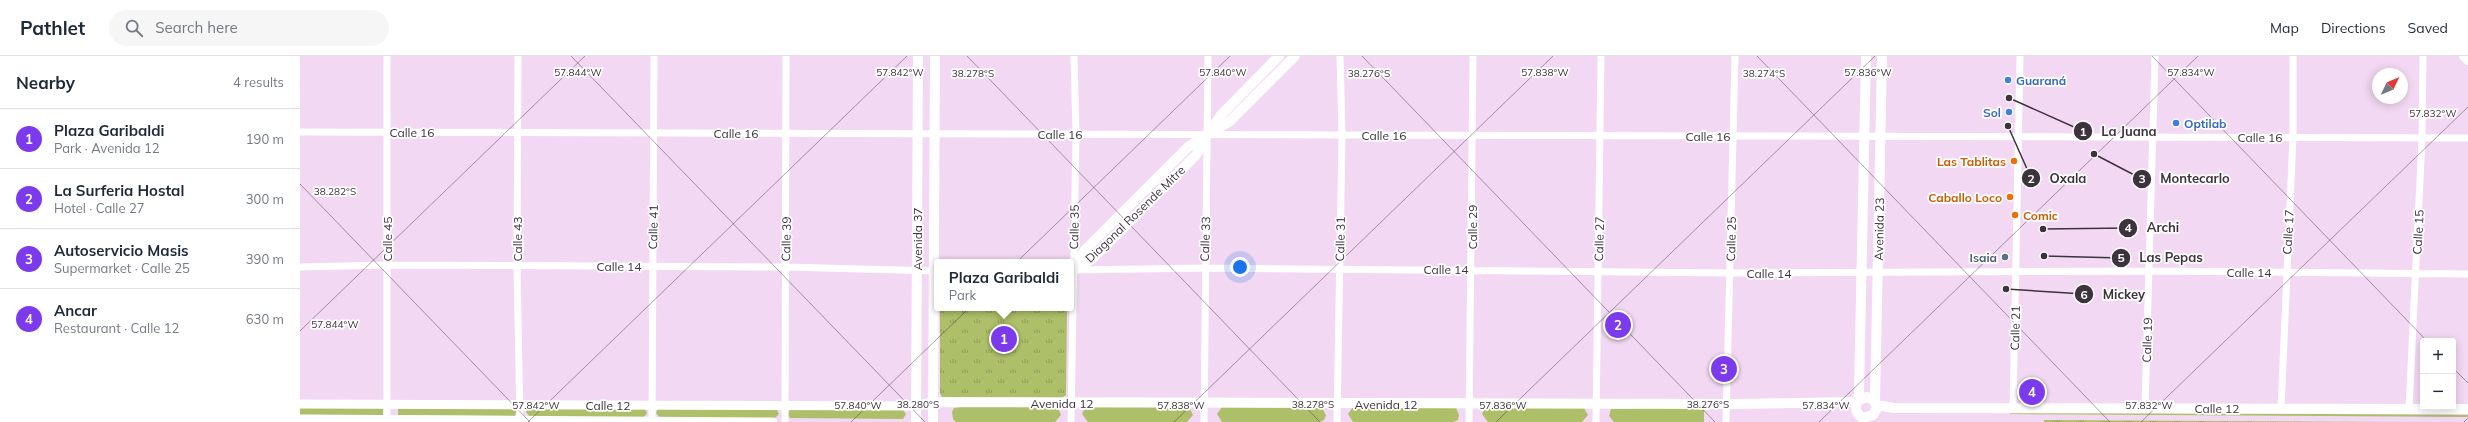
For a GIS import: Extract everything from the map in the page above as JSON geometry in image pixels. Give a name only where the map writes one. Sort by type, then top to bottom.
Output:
[{"type":"main road","name":"Avenida 37","points":[[916,422],[918,56]]},
{"type":"main road","name":"Avenida 37","points":[[935,56],[935,259]]},
{"type":"main road","name":"Diagonal Rosende Mitre","points":[[1208,134],[1221,114],[1279,56]]},
{"type":"main road","name":"Diagonal Rosende Mitre","points":[[1074,267],[1084,251],[1188,147],[1228,122],[1295,56]]},
{"type":"main road","name":"Avenida 23","points":[[1858,401],[1866,56]]},
{"type":"main road","name":"Avenida 23","points":[[1876,403],[1882,56]]},
{"type":"main road","points":[[2464,56],[2468,60]]},
{"type":"main road","name":"Avenida 37","points":[[933,422],[934,311]]},
{"type":"main road","points":[[1867,397],[1876,403],[1869,418],[1863,418],[1858,414],[1855,408],[1858,401],[1867,397]]},
{"type":"main road","name":"Avenida 12","points":[[916,406],[933,402],[1204,404],[1726,404],[1858,401]]},
{"type":"main road","name":"Calle 12","points":[[1876,403],[1894,408],[2468,409]]},
{"type":"main road","name":"Calle 12","points":[[1869,418],[1894,408]]},
{"type":"street","name":"Calle 45","points":[[387,56],[387,421]]},
{"type":"street","name":"Calle 43","points":[[518,56],[517,267],[520,421]]},
{"type":"street","name":"Calle 41","points":[[652,422],[652,266],[655,133],[654,56]]},
{"type":"street","name":"Calle 39","points":[[785,422],[787,133],[786,56]]},
{"type":"street","name":"Calle 35","points":[[1072,259],[1076,134],[1074,56]]},
{"type":"street","name":"Calle 33","points":[[1204,422],[1204,268],[1208,134],[1208,56]]},
{"type":"street","name":"Calle 31","points":[[1337,422],[1342,135],[1340,56]]},
{"type":"street","name":"Calle 29","points":[[1469,422],[1472,269],[1473,56]]},
{"type":"street","name":"Calle 27","points":[[1596,422],[1601,56]]},
{"type":"street","name":"Calle 25","points":[[1726,422],[1731,273],[1735,56]]},
{"type":"street","name":"Calle 21","points":[[2013,408],[2020,56]]},
{"type":"street","name":"Calle 19","points":[[2145,408],[2150,271],[2154,56]]},
{"type":"street","name":"Calle 17","points":[[2280,408],[2293,137],[2294,56]]},
{"type":"street","name":"Calle 15","points":[[2409,409],[2422,138],[2423,56]]},
{"type":"street","name":"Calle 16","points":[[300,132],[2468,138]]},
{"type":"street","name":"Calle 14","points":[[300,267],[387,265],[517,267],[652,266],[785,267],[934,271]]},
{"type":"street","name":"Calle 14","points":[[1074,270],[1204,268],[1472,269],[1731,273],[2150,271],[2468,274]]},
{"type":"street","name":"Calle 35","points":[[1071,422],[1072,311]]},
{"type":"street","name":"Calle 12","points":[[300,404],[916,406]]},
{"type":"street","name":"Calle 12","points":[[300,419],[387,421],[773,422]]},
{"type":"green space","points":[[940,311],[1067,311],[1066,395],[1062,398],[942,397],[940,393]]},
{"type":"green space","points":[[300,407],[383,407],[383,416],[300,416]]},
{"type":"green space","points":[[1054,407],[1058,408],[1061,415],[1055,422],[956,422],[953,419],[952,412],[954,408]]},
{"type":"green space","points":[[1088,407],[1186,407],[1190,409],[1193,415],[1187,422],[1088,422],[1082,414]]},
{"type":"green space","points":[[1222,407],[1322,408],[1326,415],[1324,420],[1320,422],[1222,422],[1217,414]]},
{"type":"green space","points":[[1353,407],[1456,408],[1459,415],[1458,420],[1453,422],[1353,422],[1348,414]]},
{"type":"green space","points":[[1704,407],[1704,422],[1614,422],[1609,416],[1611,409]]},
{"type":"green space","points":[[398,408],[515,409],[516,412],[515,416],[398,415]]},
{"type":"green space","points":[[1485,408],[1584,408],[1588,415],[1582,422],[1488,422],[1482,414]]},
{"type":"green space","points":[[528,409],[645,409],[647,413],[643,418],[530,417],[526,412]]},
{"type":"green space","points":[[658,409],[777,410],[779,414],[775,418],[660,418],[656,413]]},
{"type":"green space","points":[[790,409],[903,410],[906,414],[903,419],[790,418],[788,415]]},
{"type":"green space","points":[[2010,412],[2468,415],[2468,417],[2010,414]]},
{"type":"green space","points":[[2044,420],[2390,422],[2044,422]]},
{"type":"place","name":"Guaraná","points":[[2008,80]]},
{"type":"place","name":"La Juana","points":[[2009,98]]},
{"type":"place","name":"Sol","points":[[2009,112]]},
{"type":"place","name":"Optilab","points":[[2176,123]]},
{"type":"place","name":"Oxala","points":[[2008,126]]},
{"type":"place","name":"Montecarlo","points":[[2094,154]]},
{"type":"place","name":"Las Tablitas","points":[[2014,161]]},
{"type":"place","name":"Caballo Loco","points":[[2010,197]]},
{"type":"place","name":"Comic","points":[[2015,215]]},
{"type":"place","name":"Archi","points":[[2043,229]]},
{"type":"place","name":"Las Pepas","points":[[2044,256]]},
{"type":"place","name":"Isaia","points":[[2005,257]]},
{"type":"place","name":"Mickey","points":[[2006,289]]},
{"type":"place","name":"La Surferia Hostal","points":[[1618,325]]},
{"type":"place","name":"Plaza Garibaldi","points":[[1004,339]]},
{"type":"place","name":"Autoservicio Masis","points":[[1724,369]]},
{"type":"place","name":"Ancar","points":[[2032,392]]}]
